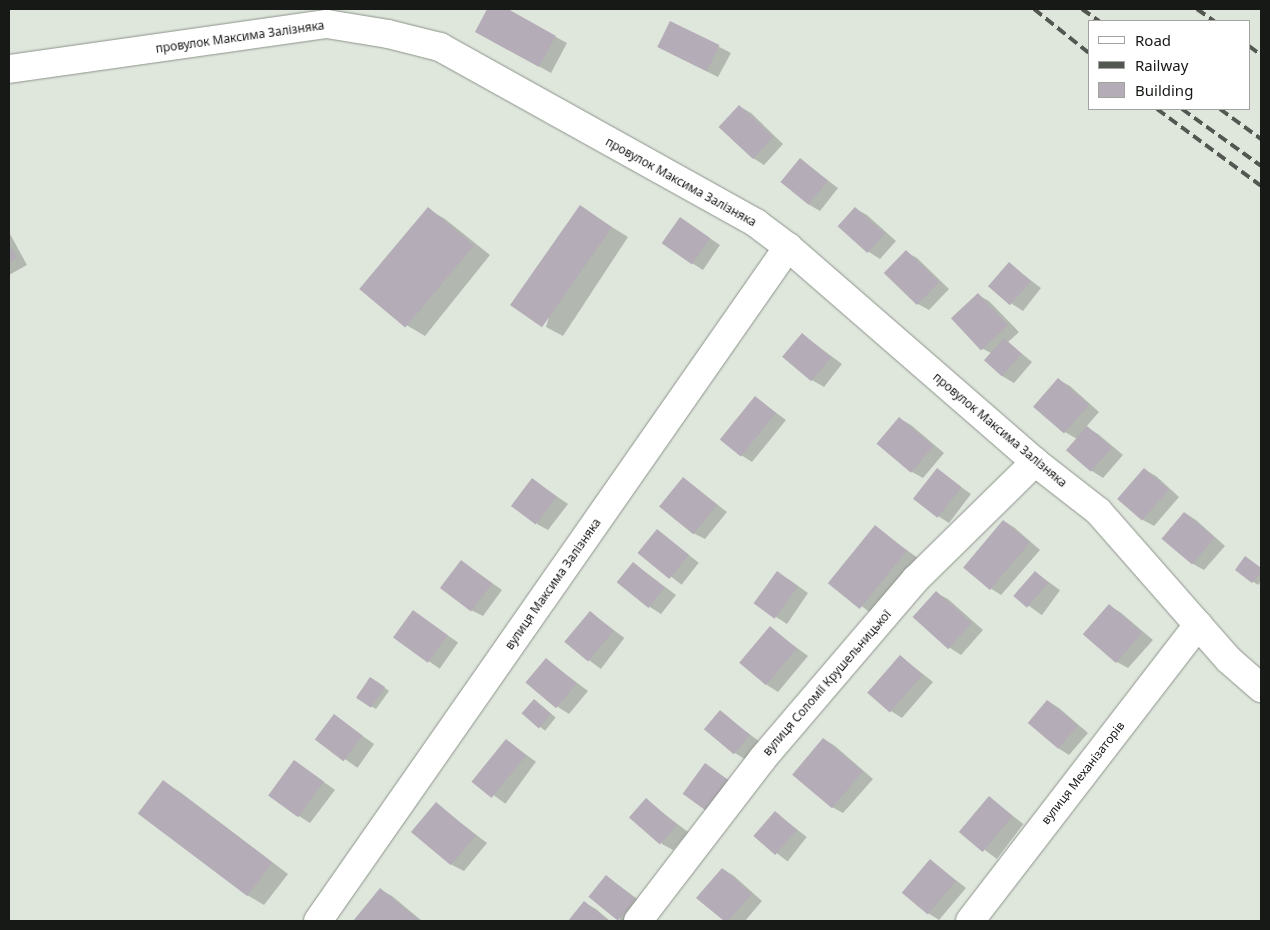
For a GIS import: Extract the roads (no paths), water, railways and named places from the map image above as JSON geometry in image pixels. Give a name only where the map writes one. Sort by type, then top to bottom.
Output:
[{"type":"street","name":"провулок Максима Залізняка","points":[[9,69],[327,24],[388,34],[440,47],[756,222],[788,247],[1035,462],[1098,511],[1228,660],[1261,688]]},
{"type":"street","name":"вулиця Максима Залізняка","points":[[318,921],[788,247]]},
{"type":"street","name":"вулиця Соломії Крушельницької","points":[[638,921],[763,758],[916,579],[1035,462]]},
{"type":"street","name":"вулиця Механізаторів","points":[[970,921],[1198,625]]},
{"type":"railway","points":[[1034,9],[1088,52]]},
{"type":"railway","points":[[1082,9],[1098,20]]},
{"type":"railway","points":[[1197,9],[1213,20]]},
{"type":"railway","points":[[1250,47],[1261,55]]},
{"type":"railway","points":[[1158,110],[1261,186]]},
{"type":"railway","points":[[1183,110],[1261,166]]},
{"type":"railway","points":[[1221,110],[1261,139]]}]
